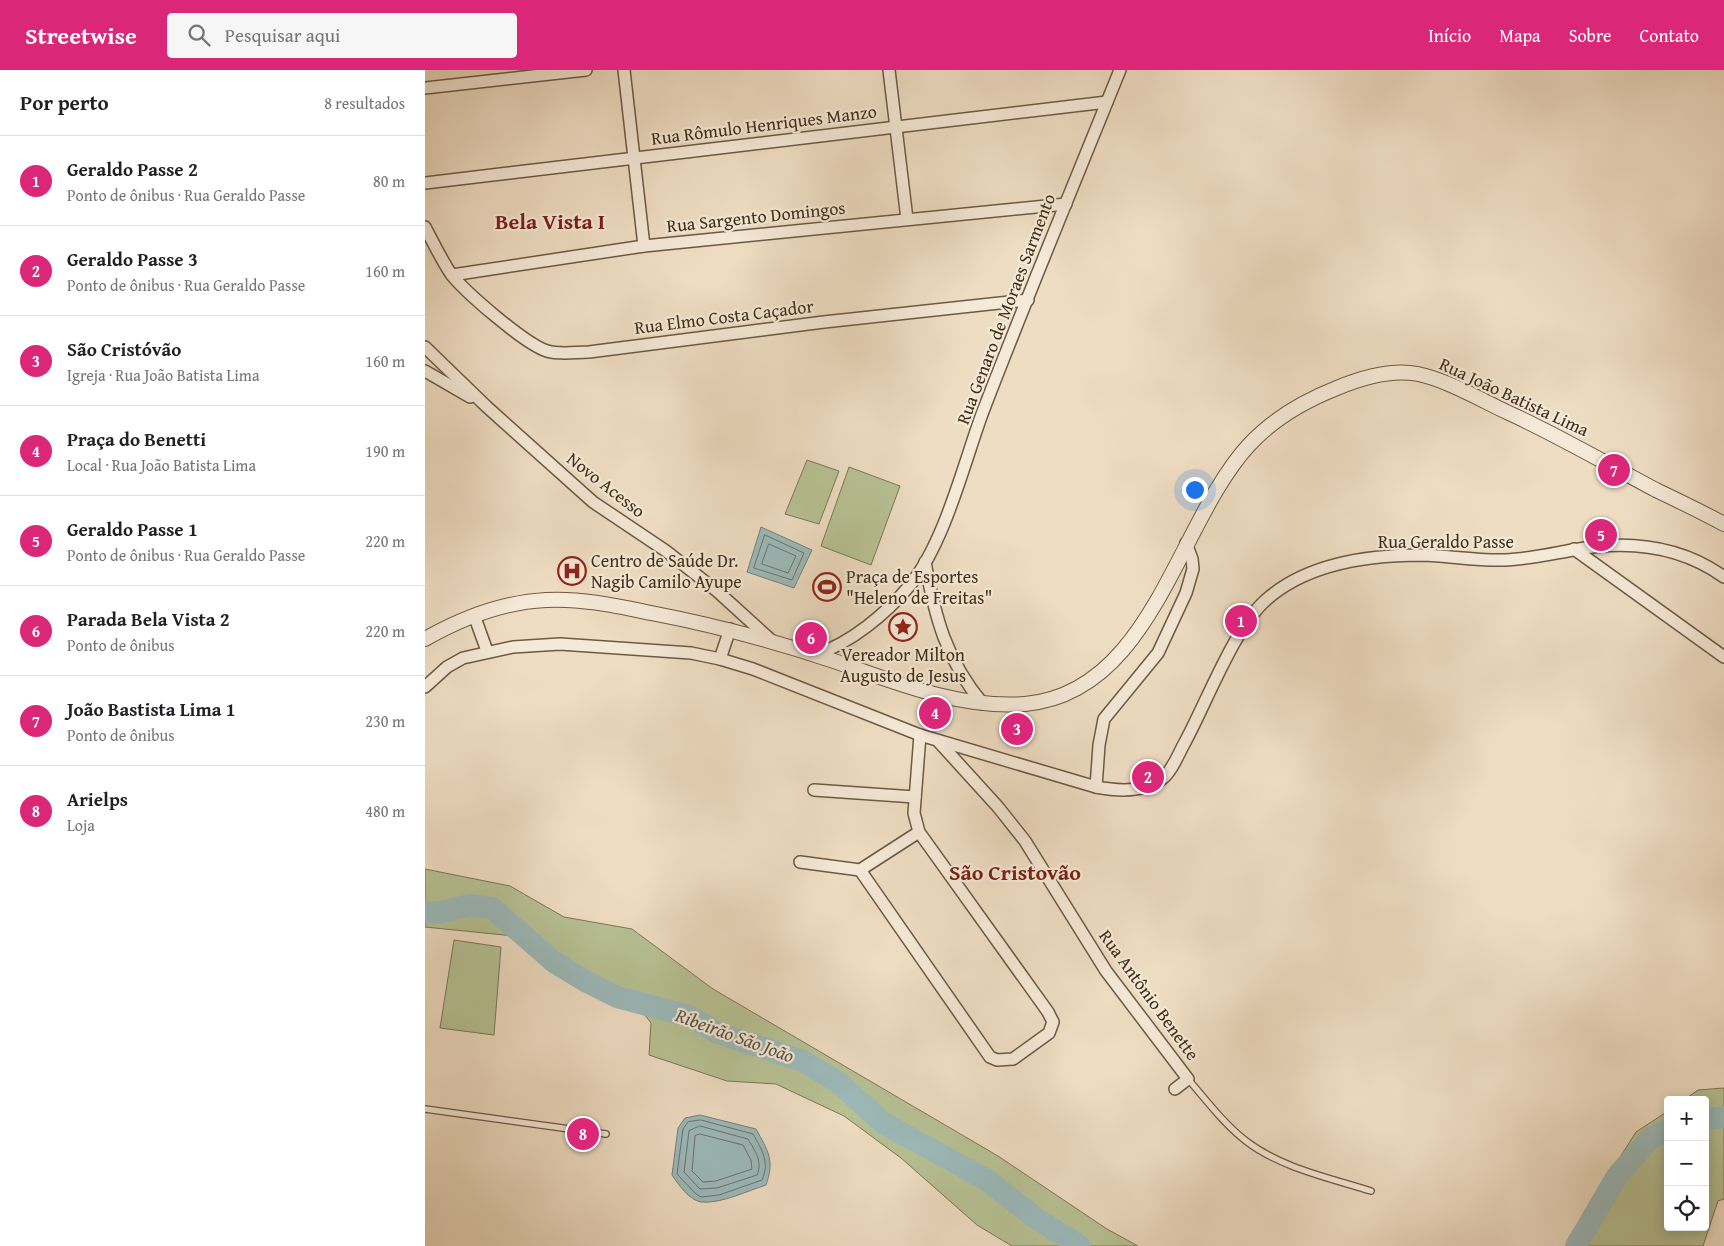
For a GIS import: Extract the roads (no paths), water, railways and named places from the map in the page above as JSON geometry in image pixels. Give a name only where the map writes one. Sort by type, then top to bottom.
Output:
[{"type":"street","points":[[425,88],[586,70]]},
{"type":"street","points":[[625,70],[644,246]]},
{"type":"street","points":[[889,70],[907,219]]},
{"type":"street","name":"Rua Genaro de Moraes Sarmento","points":[[815,655],[835,648],[858,632],[896,600],[911,583],[925,562],[947,516],[982,414],[1120,70]]},
{"type":"street","name":"Rua Rômulo Henriques Manzo","points":[[425,183],[1107,102]]},
{"type":"street","name":"Rua Sargento Domingos","points":[[452,274],[644,246],[1066,204]]},
{"type":"street","name":"Rua Elmo Costa Caçador","points":[[425,226],[452,274],[517,334],[547,351],[560,353],[589,352],[834,321],[1028,300]]},
{"type":"street","name":"Novo Acesso","points":[[425,347],[593,502],[673,557],[717,591],[772,641]]},
{"type":"street","points":[[425,371],[487,406]]},
{"type":"street","name":"Rua João Batista Lima","points":[[425,639],[474,615],[525,602],[569,600],[624,607],[730,628],[951,698],[983,704],[1034,702],[1056,696],[1090,680],[1131,640],[1175,570],[1186,543],[1224,477],[1247,447],[1271,423],[1316,396],[1345,384],[1378,375],[1418,374],[1485,402],[1585,450],[1724,524]]},
{"type":"street","points":[[1096,787],[1099,745],[1104,719],[1158,654],[1186,593],[1193,569],[1192,558],[1186,543]]},
{"type":"street","name":"Rua Geraldo Passe","points":[[425,687],[447,667],[463,658],[487,651],[560,644],[656,649],[720,659],[920,735],[1096,787],[1112,790],[1136,789],[1151,786],[1163,778],[1197,721],[1239,635],[1264,602],[1285,584],[1336,565],[1387,556],[1422,555],[1514,560],[1530,559],[1574,549],[1611,545],[1665,549],[1695,560],[1724,578]]},
{"type":"street","points":[[1574,549],[1724,657]]},
{"type":"street","points":[[925,562],[938,619],[951,658],[963,681],[983,704]]},
{"type":"street","points":[[474,615],[487,651]]},
{"type":"street","points":[[720,659],[730,628]]},
{"type":"street","points":[[860,870],[990,1057],[997,1060],[1013,1059],[1049,1033],[1053,1022],[1048,1012],[919,832],[914,814],[920,735]]},
{"type":"street","name":"Rua Antônio Benette","points":[[936,740],[998,807],[1025,841],[1106,971],[1188,1079]]},
{"type":"street","points":[[814,790],[915,797]]},
{"type":"street","points":[[800,862],[860,870],[919,832]]},
{"type":"street","points":[[1175,1089],[1188,1079]]},
{"type":"lane","points":[[1188,1079],[1222,1118],[1247,1142],[1295,1166],[1371,1191]]},
{"type":"lane","points":[[425,1110],[606,1134]]},
{"type":"water","points":[[761,527],[812,550],[794,588],[747,572]]},
{"type":"water","points":[[700,1115],[756,1129],[769,1156],[770,1169],[766,1185],[725,1199],[709,1202],[697,1201],[684,1191],[672,1175],[678,1128],[685,1118]]},
{"type":"waterway","name":"Ribeirão São João","points":[[425,912],[437,913],[470,905],[492,908],[554,962],[617,997],[689,1016],[718,1033],[803,1061],[838,1082],[883,1123],[987,1180],[1037,1219],[1080,1246]]},
{"type":"waterway","name":"Ribeirão São João","points":[[1709,1119],[1724,1117]]},
{"type":"waterway","name":"Ribeirão São João","points":[[1576,1246],[1617,1176],[1651,1138],[1664,1132]]},
{"type":"place","name":"João Bastista Lima 1","points":[[1614,470]]},
{"type":"place","name":"Geraldo Passe 1","points":[[1601,535]]},
{"type":"place","name":"Centro de Saúde Dr. Nagib Camilo Ayupe","points":[[572,571]]},
{"type":"place","name":"Praça de Esportes \"Heleno de Freitas\"","points":[[827,587]]},
{"type":"place","name":"Geraldo Passe 2","points":[[1241,621]]},
{"type":"place","name":"Vereador Milton Augusto de Jesus","points":[[903,627]]},
{"type":"place","name":"Parada Bela Vista 2","points":[[811,638]]},
{"type":"place","name":"Praça do Benetti","points":[[935,713]]},
{"type":"place","name":"São Cristóvão","points":[[1017,729]]},
{"type":"place","name":"Geraldo Passe 3","points":[[1148,777]]},
{"type":"place","name":"Arielps","points":[[583,1134]]},
{"type":"district","name":"Bela Vista I","points":[[550,221]]},
{"type":"district","name":"São Cristovão","points":[[1015,872]]}]
